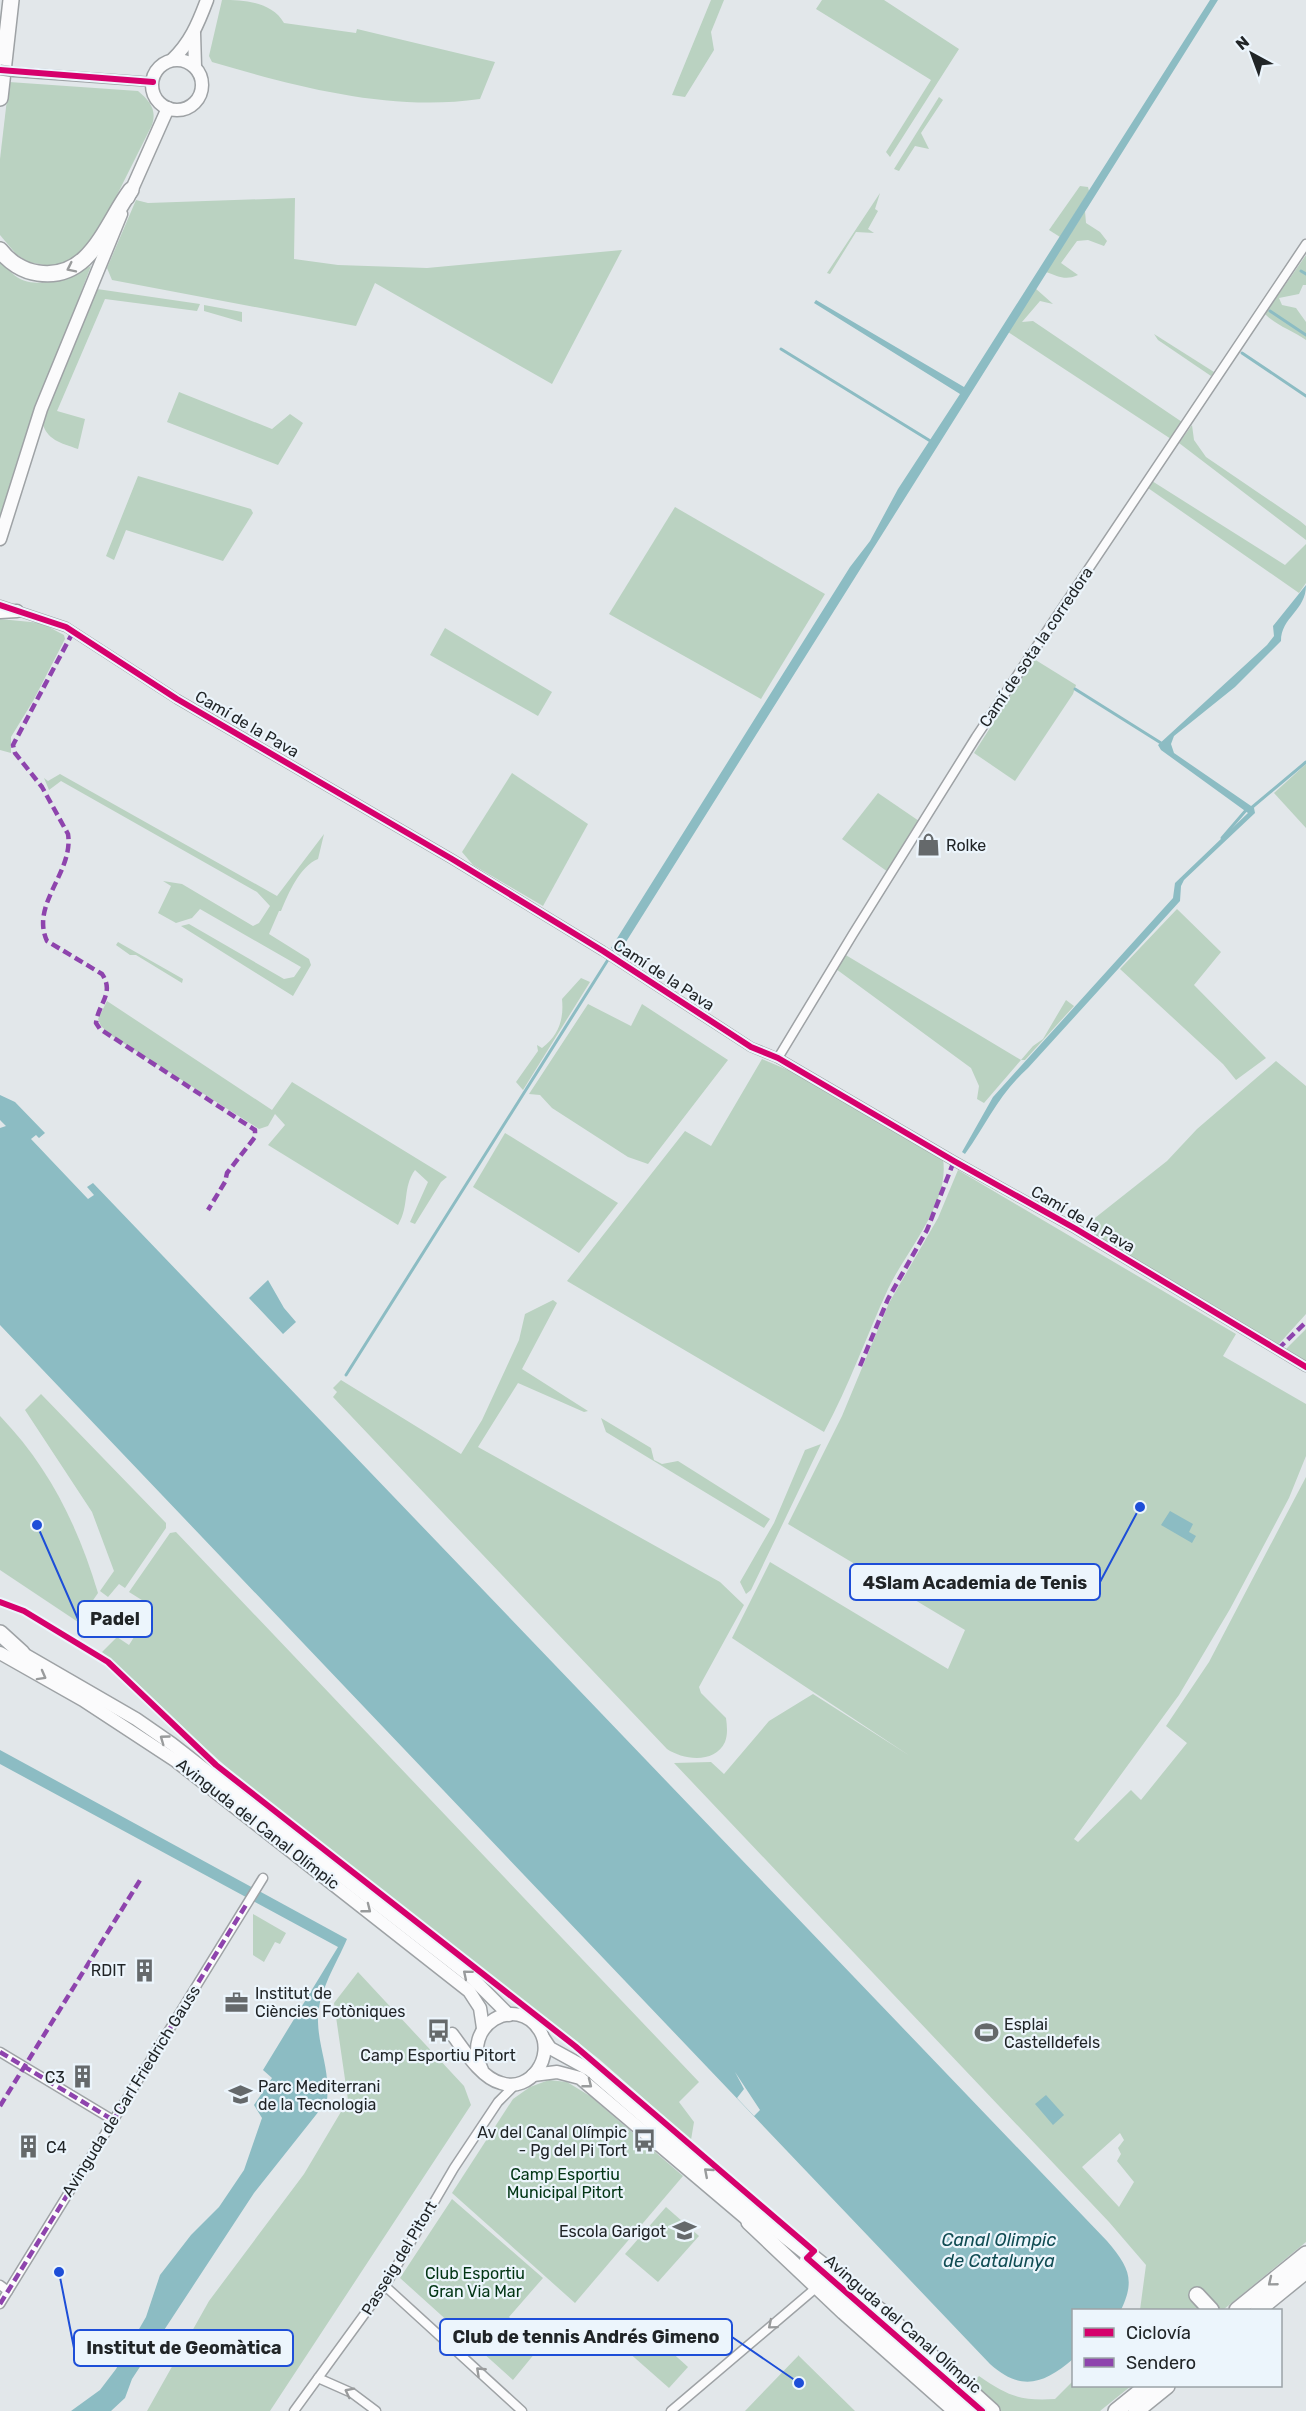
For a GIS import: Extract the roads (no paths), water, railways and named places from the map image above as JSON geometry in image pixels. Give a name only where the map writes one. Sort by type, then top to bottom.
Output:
[{"type":"highway","points":[[0,98],[11,0]]},
{"type":"highway","points":[[0,250],[13,263],[36,273],[51,274],[71,268],[89,256],[132,190]]},
{"type":"highway","points":[[0,1633],[22,1653]]},
{"type":"highway","points":[[751,2216],[817,2287],[956,2411]]},
{"type":"highway","points":[[751,2216],[888,2317],[992,2411]]},
{"type":"highway","points":[[1238,2309],[1306,2254]]},
{"type":"highway","points":[[1259,2309],[1306,2271]]},
{"type":"highway","points":[[1197,2309],[1197,2295],[1210,2309]]},
{"type":"highway","points":[[1126,2408],[1145,2387]]},
{"type":"highway","points":[[1111,2411],[1126,2408],[1163,2387]]},
{"type":"highway","points":[[1148,2411],[1166,2387]]},
{"type":"street","points":[[194,32],[195,68],[202,83],[198,99],[184,109],[168,108],[156,97],[153,82],[159,68],[185,48],[207,0]]},
{"type":"street","points":[[172,60],[182,60],[195,68]]},
{"type":"street","points":[[0,70],[153,82]]},
{"type":"street","points":[[0,539],[41,409],[168,108]]},
{"type":"street","name":"Camí de sota la corredora","points":[[778,1058],[976,737],[1306,243]]},
{"type":"street","name":"Camí de la Pava","points":[[5,608],[66,627],[177,699],[452,859],[603,951],[752,1047],[778,1058],[1076,1229],[1306,1367]]},
{"type":"street","name":"Avinguda del Canal Olímpic","points":[[0,1640],[136,1719],[198,1763],[471,1977],[509,2015]]},
{"type":"street","name":"Avinguda del Canal Olímpic","points":[[0,1653],[140,1736],[267,1830],[469,1991],[480,2008],[481,2032]]},
{"type":"street","name":"Avinguda de Carl Friedrich Gauss","points":[[0,2304],[261,1881]]},
{"type":"street","points":[[509,2015],[525,2017],[538,2028],[544,2040],[544,2059],[533,2075],[517,2084],[501,2084],[482,2070],[452,2034],[467,2041],[498,2017],[509,2015]]},
{"type":"street","points":[[481,2032],[475,2050],[482,2070]]},
{"type":"street","name":"Avinguda del Canal Olímpic","points":[[544,2040],[550,2049],[590,2070],[865,2319],[971,2411]]},
{"type":"street","points":[[0,2052],[113,2120]]},
{"type":"street","name":"Avinguda del Canal Olímpic","points":[[533,2075],[557,2072],[580,2078],[751,2216]]},
{"type":"street","points":[[494,2080],[499,2092],[498,2102]]},
{"type":"street","name":"Passeig del Pitort","points":[[294,2411],[385,2286],[429,2208],[498,2102],[517,2084]]},
{"type":"street","points":[[0,2285],[8,2291]]},
{"type":"street","points":[[385,2286],[522,2411]]},
{"type":"street","points":[[671,2411],[817,2287]]},
{"type":"street","points":[[318,2378],[352,2393],[375,2411]]},
{"type":"water","points":[[1210,0],[1218,0],[619,953],[611,948],[850,567],[870,541],[898,489],[960,394],[814,303],[816,300],[964,387]]},
{"type":"water","points":[[1306,585],[1302,601],[1285,626],[1281,641],[1235,687],[1174,736],[1171,744],[1174,753],[1254,808],[1255,813],[1184,880],[1181,886],[1180,901],[1009,1088],[965,1154],[962,1152],[993,1097],[1173,898],[1175,883],[1248,813],[1161,750],[1158,745],[1267,645],[1274,636],[1273,626]]},
{"type":"water","name":"Canal Olimpic de Catalunya","points":[[0,1095],[15,1102],[45,1133],[39,1138],[36,1135],[31,1139],[88,1199],[94,1195],[87,1187],[93,1183],[1107,2241],[1128,2273],[1126,2299],[1121,2309],[1072,2309],[1072,2360],[1052,2374],[1032,2381],[1012,2379],[990,2364],[0,1325],[0,1128],[6,1126],[0,1120]]},
{"type":"water","points":[[268,1280],[284,1308],[296,1322],[283,1334],[249,1298]]},
{"type":"water","points":[[1170,1511],[1193,1524],[1189,1532],[1196,1536],[1192,1543],[1161,1525]]},
{"type":"water","points":[[0,1750],[347,1939],[328,1979],[319,2011],[319,2032],[328,2089],[327,2101],[254,2193],[132,2379],[125,2398],[111,2411],[71,2411],[100,2390],[116,2369],[146,2317],[160,2275],[191,2235],[219,2207],[244,2170],[262,2118],[254,2105],[272,2078],[263,2070],[338,1947],[0,1764]]},
{"type":"water","points":[[1046,2095],[1064,2115],[1053,2125],[1035,2104]]},
{"type":"waterway","points":[[1301,271],[1306,274]]},
{"type":"waterway","points":[[1270,311],[1306,335]]},
{"type":"waterway","points":[[781,349],[932,442]]},
{"type":"waterway","points":[[1242,353],[1306,396]]},
{"type":"waterway","points":[[1075,689],[1161,743]]},
{"type":"waterway","points":[[1250,809],[1306,762]]},
{"type":"waterway","points":[[1222,838],[1247,809]]},
{"type":"waterway","points":[[346,1375],[616,947]]},
{"type":"place","name":"Rolke","points":[[928,845]]},
{"type":"place","name":"4Slam Academia de Tenis","points":[[1140,1507]]},
{"type":"place","name":"Padel","points":[[37,1525]]},
{"type":"place","name":"RDIT","points":[[144,1970]]},
{"type":"place","name":"Institut de Ciències Fotòniques","points":[[237,2002]]},
{"type":"place","name":"Camp Esportiu Pitort","points":[[438,2030]]},
{"type":"place","name":"Esplai Castelldefels","points":[[986,2033]]},
{"type":"place","name":"C3","points":[[83,2077]]},
{"type":"place","name":"Parc Mediterrani de la Tecnologia","points":[[240,2095]]},
{"type":"place","name":"Av del Canal Olímpic - Pg del Pi Tort","points":[[645,2141]]},
{"type":"place","name":"C4","points":[[28,2147]]},
{"type":"place","name":"Escola Garigot","points":[[684,2231]]},
{"type":"place","name":"Institut de Geomàtica","points":[[59,2272]]},
{"type":"place","name":"Club de tennis Andrés Gimeno","points":[[799,2383]]},
{"type":"park label","name":"Camp Esportiu Municipal Pitort","points":[[565,2183]]},
{"type":"park label","name":"Club Esportiu Gran Via Mar","points":[[475,2282]]}]
